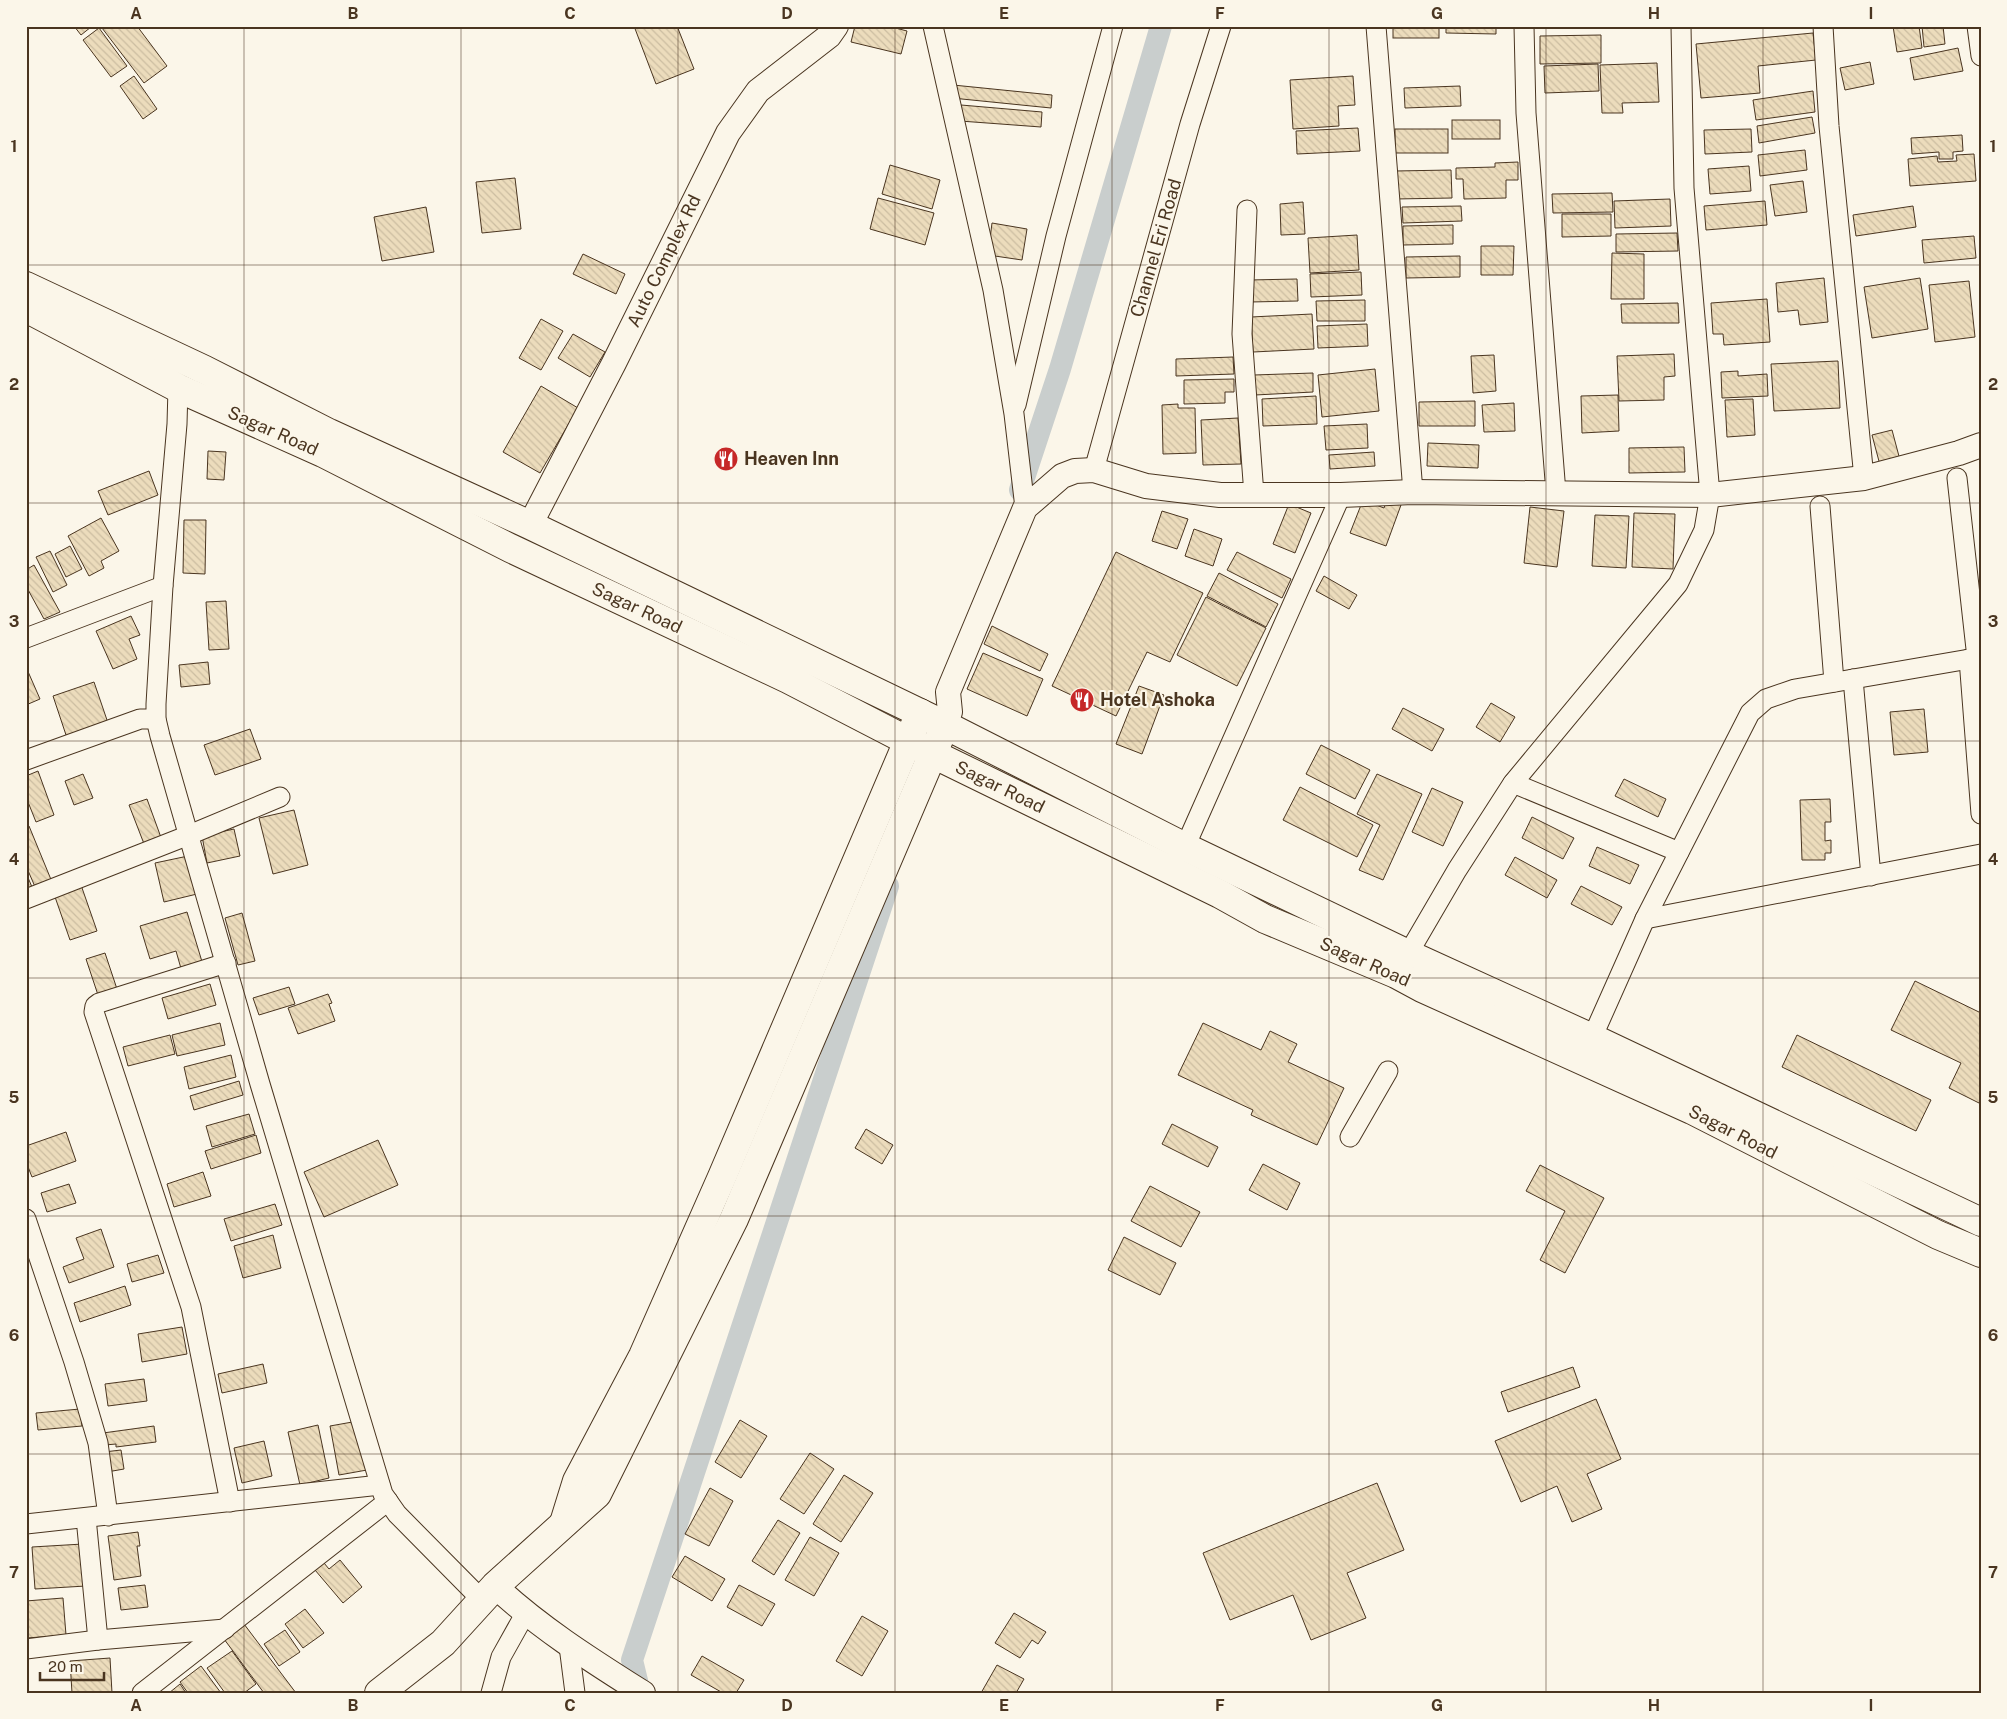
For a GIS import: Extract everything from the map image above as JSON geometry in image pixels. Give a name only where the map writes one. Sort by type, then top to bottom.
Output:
[{"type":"main road","name":"Sagar Road","points":[[26,286],[205,370],[329,433],[530,525],[945,725],[1185,846],[1408,954],[1592,1038],[1981,1222]]},
{"type":"main road","name":"Sagar Road","points":[[26,308],[178,388],[323,453],[510,548],[788,679],[933,754],[1220,894],[1265,919],[1396,974],[1422,988],[1692,1110],[1938,1235],[1981,1253]]},
{"type":"main road","points":[[564,1523],[577,1481],[643,1356],[722,1177],[920,714]]},
{"type":"main road","points":[[379,1693],[443,1643],[488,1593],[597,1494],[734,1219],[945,725]]},
{"type":"street","name":"Auto Complex Rd","points":[[530,525],[614,363],[728,133],[758,91],[828,36],[836,26]]},
{"type":"street","points":[[933,26],[993,290],[1014,414],[1025,508]]},
{"type":"street","points":[[1014,414],[1056,236],[1114,26]]},
{"type":"street","name":"Channel Eri Road","points":[[1094,470],[1190,124],[1221,26]]},
{"type":"street","points":[[1376,26],[1413,492]]},
{"type":"street","points":[[1524,26],[1526,113],[1556,493]]},
{"type":"street","points":[[1408,954],[1457,870],[1513,783],[1678,584],[1704,530],[1710,495],[1684,188],[1682,26]]},
{"type":"street","points":[[1823,26],[1829,126],[1864,478]]},
{"type":"street","points":[[1977,26],[1981,56]]},
{"type":"street","points":[[1247,210],[1242,334],[1254,495]]},
{"type":"street","points":[[178,388],[177,424],[163,586],[156,719],[226,963],[384,1493],[397,1514],[488,1593],[525,1614],[569,1646],[643,1693]]},
{"type":"street","points":[[945,725],[950,712],[948,692],[1025,508],[1062,476],[1075,471],[1094,470],[1146,486],[1220,495],[1342,495],[1413,492],[1710,495],[1864,478],[1960,453],[1981,445]]},
{"type":"street","points":[[1957,478],[1976,658],[1981,814]]},
{"type":"street","points":[[1185,846],[1342,495]]},
{"type":"street","points":[[1820,506],[1834,682]]},
{"type":"street","points":[[26,638],[163,586]]},
{"type":"street","points":[[1592,1038],[1645,919],[1750,713],[1766,699],[1795,689],[1976,658]]},
{"type":"street","points":[[1853,679],[1871,876]]},
{"type":"street","points":[[920,714],[927,703],[933,698],[948,692]]},
{"type":"street","points":[[26,760],[140,719],[156,719]]},
{"type":"street","points":[[1513,783],[1679,852]]},
{"type":"street","points":[[26,899],[280,797]]},
{"type":"street","points":[[1645,919],[1981,854]]},
{"type":"street","points":[[226,963],[99,1002],[95,1006],[94,1012],[190,1307],[230,1502]]},
{"type":"street","points":[[1350,1137],[1388,1070]]},
{"type":"street","points":[[26,1219],[74,1362],[98,1443],[108,1516]]},
{"type":"street","points":[[26,1524],[230,1502],[384,1493]]},
{"type":"street","points":[[142,1693],[225,1628],[384,1493]]},
{"type":"street","points":[[86,1518],[98,1640]]},
{"type":"street","points":[[491,1693],[501,1656],[525,1614]]},
{"type":"street","points":[[26,1649],[225,1628]]},
{"type":"street","points":[[569,1646],[574,1693]]},
{"type":"building","points":[[74,26],[91,26],[91,27],[81,35]]},
{"type":"building","points":[[104,26],[137,26],[167,66],[144,83],[102,28]]},
{"type":"building","points":[[634,26],[677,26],[694,69],[656,84]]},
{"type":"building","points":[[855,26],[888,26],[907,31],[901,54],[851,42]]},
{"type":"building","points":[[1393,26],[1439,26],[1439,38],[1393,38]]},
{"type":"building","points":[[1446,26],[1496,26],[1496,34],[1446,33]]},
{"type":"building","points":[[1893,26],[1919,26],[1922,48],[1897,52]]},
{"type":"building","points":[[1922,26],[1943,26],[1945,44],[1924,47]]},
{"type":"building","points":[[99,28],[127,66],[111,77],[83,40]]},
{"type":"building","points":[[1813,33],[1816,60],[1758,66],[1760,93],[1701,98],[1696,44]]},
{"type":"building","points":[[1601,35],[1601,63],[1540,64],[1540,36]]},
{"type":"building","points":[[1958,48],[1963,71],[1914,80],[1910,58]]},
{"type":"building","points":[[1870,62],[1874,84],[1845,90],[1840,68]]},
{"type":"building","points":[[1657,63],[1659,102],[1622,103],[1623,113],[1602,113],[1600,65]]},
{"type":"building","points":[[1598,64],[1599,91],[1545,93],[1544,66]]},
{"type":"building","points":[[134,76],[157,109],[143,119],[120,86]]},
{"type":"building","points":[[1353,76],[1355,105],[1338,106],[1339,126],[1293,129],[1290,80]]},
{"type":"building","points":[[953,85],[1052,95],[1051,108],[952,98]]},
{"type":"building","points":[[1460,86],[1461,106],[1405,108],[1404,88]]},
{"type":"building","points":[[1813,91],[1815,112],[1756,120],[1753,100]]},
{"type":"building","points":[[961,105],[1042,112],[1041,127],[960,121]]},
{"type":"building","points":[[1812,117],[1815,133],[1759,143],[1757,126]]},
{"type":"building","points":[[1452,120],[1500,120],[1500,139],[1452,139]]},
{"type":"building","points":[[1358,128],[1360,151],[1297,154],[1296,131]]},
{"type":"building","points":[[1395,129],[1448,129],[1448,153],[1395,153]]},
{"type":"building","points":[[1751,129],[1752,152],[1705,154],[1704,130]]},
{"type":"building","points":[[1962,135],[1963,151],[1953,152],[1953,159],[1939,159],[1939,152],[1912,154],[1911,138]]},
{"type":"building","points":[[1805,150],[1807,170],[1760,176],[1758,155]]},
{"type":"building","points":[[1974,154],[1976,181],[1910,186],[1908,159],[1937,156],[1938,162],[1957,161],[1956,155]]},
{"type":"building","points":[[1518,162],[1518,180],[1506,180],[1506,198],[1464,199],[1463,179],[1456,179],[1456,168],[1495,167],[1495,163]]},
{"type":"building","points":[[890,165],[940,180],[932,209],[882,194]]},
{"type":"building","points":[[1749,166],[1751,191],[1710,194],[1708,169]]},
{"type":"building","points":[[1451,170],[1452,198],[1395,199],[1395,171]]},
{"type":"building","points":[[515,178],[521,229],[482,233],[476,182]]},
{"type":"building","points":[[1803,181],[1807,212],[1775,216],[1770,185]]},
{"type":"building","points":[[1612,193],[1613,212],[1553,213],[1552,194]]},
{"type":"building","points":[[878,198],[934,213],[925,245],[870,229]]},
{"type":"building","points":[[1670,199],[1671,226],[1615,228],[1614,201]]},
{"type":"building","points":[[1765,201],[1767,225],[1706,230],[1704,206]]},
{"type":"building","points":[[1303,202],[1305,234],[1281,235],[1280,204]]},
{"type":"building","points":[[1461,206],[1462,221],[1403,223],[1402,207]]},
{"type":"building","points":[[1913,206],[1916,227],[1856,236],[1853,215]]},
{"type":"building","points":[[426,207],[434,252],[382,261],[374,217]]},
{"type":"building","points":[[1562,214],[1611,214],[1611,236],[1562,237]]},
{"type":"building","points":[[992,223],[1027,229],[1022,260],[988,255]]},
{"type":"building","points":[[1453,225],[1453,244],[1403,245],[1403,226]]},
{"type":"building","points":[[1677,233],[1678,251],[1616,252],[1616,234]]},
{"type":"building","points":[[1357,235],[1359,270],[1310,273],[1308,238]]},
{"type":"building","points":[[1974,236],[1976,258],[1924,263],[1922,240]]},
{"type":"building","points":[[1481,246],[1514,246],[1513,275],[1481,275]]},
{"type":"building","points":[[1612,253],[1644,254],[1644,299],[1611,299]]},
{"type":"building","points":[[583,254],[625,274],[616,294],[573,274]]},
{"type":"building","points":[[1460,256],[1460,277],[1406,278],[1406,257]]},
{"type":"building","points":[[1361,272],[1362,295],[1311,297],[1310,274]]},
{"type":"building","points":[[1824,278],[1828,322],[1800,325],[1798,310],[1778,312],[1776,283]]},
{"type":"building","points":[[1920,278],[1928,329],[1872,338],[1864,287]]},
{"type":"building","points":[[1297,279],[1298,301],[1250,302],[1249,280]]},
{"type":"building","points":[[1969,281],[1975,337],[1935,342],[1929,285]]},
{"type":"building","points":[[1767,299],[1770,342],[1724,345],[1723,334],[1713,334],[1711,303]]},
{"type":"building","points":[[1365,300],[1365,321],[1317,321],[1316,301]]},
{"type":"building","points":[[1678,303],[1679,323],[1622,323],[1621,304]]},
{"type":"building","points":[[1312,314],[1314,349],[1253,352],[1251,317]]},
{"type":"building","points":[[541,319],[563,331],[541,370],[519,358]]},
{"type":"building","points":[[1367,324],[1368,346],[1318,348],[1317,326]]},
{"type":"building","points":[[573,334],[605,352],[590,377],[558,358]]},
{"type":"building","points":[[1674,354],[1675,376],[1664,377],[1664,400],[1619,401],[1617,356]]},
{"type":"building","points":[[1494,355],[1496,391],[1473,393],[1471,356]]},
{"type":"building","points":[[1233,357],[1234,374],[1176,376],[1176,359]]},
{"type":"building","points":[[1838,361],[1840,408],[1774,411],[1771,364]]},
{"type":"building","points":[[1375,369],[1379,411],[1322,417],[1318,375]]},
{"type":"building","points":[[1738,371],[1738,376],[1767,374],[1768,396],[1722,398],[1721,372]]},
{"type":"building","points":[[1313,373],[1313,392],[1255,395],[1254,375]]},
{"type":"building","points":[[1234,379],[1234,392],[1225,392],[1225,403],[1184,404],[1184,380]]},
{"type":"building","points":[[541,386],[578,408],[540,473],[503,452]]},
{"type":"building","points":[[1618,395],[1619,431],[1582,433],[1581,396]]},
{"type":"building","points":[[1316,396],[1317,424],[1263,426],[1262,399]]},
{"type":"building","points":[[1753,399],[1755,435],[1727,437],[1725,400]]},
{"type":"building","points":[[1475,401],[1475,426],[1419,426],[1419,402]]},
{"type":"building","points":[[1514,403],[1515,431],[1484,432],[1482,405]]},
{"type":"building","points":[[1178,404],[1178,408],[1195,408],[1196,453],[1163,454],[1162,405]]},
{"type":"building","points":[[1238,418],[1241,464],[1203,465],[1201,420]]},
{"type":"building","points":[[1367,424],[1368,448],[1326,450],[1324,426]]},
{"type":"building","points":[[1892,430],[1900,460],[1880,465],[1872,435]]},
{"type":"building","points":[[1428,443],[1479,445],[1478,468],[1427,466]]},
{"type":"building","points":[[1684,447],[1685,472],[1629,473],[1629,448]]},
{"type":"building","points":[[208,451],[226,452],[224,480],[207,479]]},
{"type":"building","points":[[1374,452],[1375,466],[1330,469],[1329,455]]},
{"type":"building","points":[[149,471],[158,495],[108,515],[98,491]]},
{"type":"building","points":[[1363,500],[1384,508],[1387,500],[1401,505],[1386,546],[1350,533]]},
{"type":"building","points":[[1289,504],[1311,513],[1295,553],[1273,544]]},
{"type":"building","points":[[1530,507],[1564,511],[1557,567],[1524,563]]},
{"type":"building","points":[[1162,511],[1188,519],[1177,549],[1152,541]]},
{"type":"building","points":[[1634,513],[1675,514],[1673,569],[1632,567]]},
{"type":"building","points":[[1595,515],[1629,516],[1626,568],[1592,566]]},
{"type":"building","points":[[101,518],[119,551],[101,561],[104,568],[89,576],[68,536]]},
{"type":"building","points":[[184,520],[206,520],[205,574],[183,573]]},
{"type":"building","points":[[1194,529],[1222,539],[1213,566],[1185,556]]},
{"type":"building","points":[[70,546],[82,569],[66,577],[55,554]]},
{"type":"building","points":[[50,551],[67,585],[53,592],[36,557]]},
{"type":"building","points":[[1116,552],[1203,593],[1170,662],[1147,652],[1116,716],[1052,686]]},
{"type":"building","points":[[1237,552],[1291,579],[1282,598],[1227,570]]},
{"type":"building","points":[[34,565],[60,612],[44,619],[26,586],[26,570]]},
{"type":"building","points":[[1219,573],[1278,604],[1266,627],[1207,596]]},
{"type":"building","points":[[1324,576],[1357,595],[1349,609],[1316,591]]},
{"type":"building","points":[[1206,597],[1266,628],[1237,686],[1177,655]]},
{"type":"building","points":[[226,601],[229,649],[209,650],[206,602]]},
{"type":"building","points":[[131,616],[140,635],[129,639],[137,659],[113,669],[96,631]]},
{"type":"building","points":[[992,626],[1048,654],[1040,671],[984,644]]},
{"type":"building","points":[[983,653],[1043,679],[1027,716],[967,689]]},
{"type":"building","points":[[208,662],[210,684],[181,687],[179,665]]},
{"type":"building","points":[[26,667],[40,699],[26,705]]},
{"type":"building","points":[[94,682],[108,723],[67,738],[53,696]]},
{"type":"building","points":[[1139,686],[1164,695],[1142,754],[1116,744]]},
{"type":"building","points":[[1491,703],[1515,717],[1500,742],[1476,727]]},
{"type":"building","points":[[1403,708],[1444,729],[1432,751],[1392,729]]},
{"type":"building","points":[[1924,709],[1928,752],[1894,755],[1890,712]]},
{"type":"building","points":[[250,729],[261,759],[215,775],[204,745]]},
{"type":"building","points":[[1321,745],[1370,770],[1355,799],[1306,774]]},
{"type":"building","points":[[38,771],[54,815],[36,822],[26,797],[26,776]]},
{"type":"building","points":[[83,774],[93,798],[74,805],[65,781]]},
{"type":"building","points":[[1377,774],[1422,794],[1383,880],[1359,870],[1380,825],[1357,814]]},
{"type":"building","points":[[1624,779],[1666,799],[1658,817],[1615,796]]},
{"type":"building","points":[[1300,787],[1373,825],[1357,857],[1283,820]]},
{"type":"building","points":[[1432,788],[1463,802],[1443,846],[1412,832]]},
{"type":"building","points":[[147,799],[163,843],[146,849],[129,805]]},
{"type":"building","points":[[1830,799],[1831,822],[1825,822],[1825,841],[1831,840],[1831,853],[1825,853],[1825,860],[1802,860],[1800,800]]},
{"type":"building","points":[[294,810],[308,865],[273,874],[259,818]]},
{"type":"building","points":[[1532,817],[1574,838],[1563,859],[1522,838]]},
{"type":"building","points":[[29,826],[52,882],[36,889],[26,866],[26,827]]},
{"type":"building","points":[[234,829],[240,856],[207,863],[202,836]]},
{"type":"building","points":[[1597,847],[1639,865],[1630,884],[1589,866]]},
{"type":"building","points":[[188,856],[197,894],[164,902],[155,863]]},
{"type":"building","points":[[1515,857],[1557,880],[1547,898],[1505,875]]},
{"type":"building","points":[[26,873],[32,887],[26,890]]},
{"type":"building","points":[[81,885],[97,931],[70,940],[54,894]]},
{"type":"building","points":[[1581,886],[1622,907],[1612,925],[1571,904]]},
{"type":"building","points":[[187,912],[203,965],[182,972],[176,951],[150,959],[140,926]]},
{"type":"building","points":[[242,913],[255,961],[238,965],[225,918]]},
{"type":"building","points":[[105,953],[117,989],[98,995],[86,959]]},
{"type":"building","points":[[1915,981],[1981,1013],[1981,1099],[1979,1103],[1949,1088],[1961,1063],[1891,1030]]},
{"type":"building","points":[[210,984],[216,1005],[168,1019],[162,998]]},
{"type":"building","points":[[289,987],[295,1004],[259,1015],[253,998]]},
{"type":"building","points":[[328,994],[332,1003],[329,1004],[335,1021],[298,1034],[288,1008]]},
{"type":"building","points":[[220,1023],[225,1045],[177,1056],[172,1035]]},
{"type":"building","points":[[1203,1023],[1261,1050],[1270,1031],[1297,1044],[1288,1062],[1344,1088],[1317,1145],[1251,1115],[1253,1110],[1178,1075]]},
{"type":"building","points":[[170,1035],[175,1054],[128,1066],[123,1047]]},
{"type":"building","points":[[1797,1035],[1931,1100],[1916,1131],[1782,1067]]},
{"type":"building","points":[[231,1055],[236,1077],[189,1089],[184,1067]]},
{"type":"building","points":[[239,1081],[243,1095],[194,1110],[190,1096]]},
{"type":"building","points":[[249,1114],[255,1134],[212,1147],[206,1126]]},
{"type":"building","points":[[1172,1124],[1218,1147],[1208,1167],[1162,1144]]},
{"type":"building","points":[[866,1129],[893,1145],[882,1164],[855,1148]]},
{"type":"building","points":[[66,1132],[76,1161],[32,1177],[26,1162],[26,1146]]},
{"type":"building","points":[[256,1135],[261,1153],[211,1169],[205,1151]]},
{"type":"building","points":[[378,1140],[398,1185],[324,1217],[304,1172]]},
{"type":"building","points":[[1263,1164],[1300,1183],[1287,1210],[1249,1190]]},
{"type":"building","points":[[1540,1165],[1604,1198],[1565,1273],[1540,1260],[1565,1211],[1526,1191]]},
{"type":"building","points":[[203,1172],[211,1196],[174,1207],[167,1184]]},
{"type":"building","points":[[69,1184],[76,1203],[47,1212],[41,1193]]},
{"type":"building","points":[[1150,1186],[1200,1212],[1181,1247],[1131,1221]]},
{"type":"building","points":[[275,1204],[282,1225],[231,1241],[224,1219]]},
{"type":"building","points":[[101,1229],[114,1267],[69,1283],[63,1267],[84,1259],[76,1238]]},
{"type":"building","points":[[273,1235],[281,1268],[243,1278],[234,1246]]},
{"type":"building","points":[[1124,1237],[1176,1263],[1160,1295],[1108,1270]]},
{"type":"building","points":[[158,1255],[164,1273],[132,1282],[127,1264]]},
{"type":"building","points":[[125,1286],[131,1305],[80,1322],[74,1303]]},
{"type":"building","points":[[182,1327],[187,1354],[142,1362],[138,1334]]},
{"type":"building","points":[[263,1364],[267,1383],[222,1393],[218,1374]]},
{"type":"building","points":[[1573,1367],[1580,1387],[1508,1412],[1501,1392]]},
{"type":"building","points":[[144,1379],[147,1401],[108,1406],[105,1384]]},
{"type":"building","points":[[1596,1399],[1621,1459],[1587,1474],[1602,1509],[1572,1522],[1557,1486],[1521,1502],[1495,1441]]},
{"type":"building","points":[[80,1409],[82,1426],[38,1430],[36,1413]]},
{"type":"building","points":[[740,1420],[767,1436],[741,1478],[715,1462]]},
{"type":"building","points":[[358,1421],[367,1470],[339,1475],[330,1426]]},
{"type":"building","points":[[318,1425],[329,1478],[300,1485],[288,1432]]},
{"type":"building","points":[[154,1426],[156,1442],[116,1447],[116,1444],[105,1445],[103,1433]]},
{"type":"building","points":[[264,1441],[272,1476],[242,1483],[234,1448]]},
{"type":"building","points":[[121,1450],[124,1469],[107,1472],[104,1452]]},
{"type":"building","points":[[810,1453],[834,1469],[804,1514],[780,1499]]},
{"type":"building","points":[[844,1475],[873,1493],[841,1542],[813,1524]]},
{"type":"building","points":[[1377,1483],[1404,1550],[1347,1573],[1366,1618],[1311,1640],[1293,1595],[1230,1620],[1203,1553]]},
{"type":"building","points":[[710,1488],[733,1501],[709,1546],[685,1534]]},
{"type":"building","points":[[778,1520],[800,1533],[774,1575],[752,1561]]},
{"type":"building","points":[[138,1532],[140,1546],[137,1546],[141,1576],[114,1580],[108,1536]]},
{"type":"building","points":[[810,1537],[839,1553],[814,1596],[785,1580]]},
{"type":"building","points":[[83,1544],[86,1586],[35,1589],[32,1547]]},
{"type":"building","points":[[685,1556],[725,1579],[712,1601],[672,1577]]},
{"type":"building","points":[[340,1560],[362,1587],[343,1603],[315,1570],[324,1563],[329,1569]]},
{"type":"building","points":[[145,1585],[148,1607],[121,1610],[118,1588]]},
{"type":"building","points":[[739,1585],[775,1604],[762,1626],[727,1607]]},
{"type":"building","points":[[63,1598],[66,1635],[27,1638],[26,1601]]},
{"type":"building","points":[[305,1609],[324,1633],[303,1648],[285,1624]]},
{"type":"building","points":[[1014,1613],[1046,1632],[1038,1644],[1032,1640],[1020,1658],[995,1643]]},
{"type":"building","points":[[862,1616],[888,1631],[862,1676],[836,1661]]},
{"type":"building","points":[[244,1624],[296,1693],[264,1693],[224,1639]]},
{"type":"building","points":[[285,1630],[300,1652],[279,1666],[264,1644]]},
{"type":"building","points":[[232,1651],[256,1684],[244,1693],[225,1693],[207,1668]]},
{"type":"building","points":[[702,1656],[744,1680],[736,1693],[723,1693],[691,1675]]},
{"type":"building","points":[[110,1658],[112,1693],[72,1693],[70,1661]]},
{"type":"building","points":[[997,1665],[1024,1679],[1016,1693],[981,1693]]},
{"type":"building","points":[[201,1666],[221,1693],[188,1693],[180,1682]]},
{"type":"building","points":[[180,1684],[186,1693],[169,1693]]},
{"type":"waterway","points":[[1020,490],[1060,369],[1161,26]]},
{"type":"waterway","points":[[640,1693],[632,1660],[888,886]]},
{"type":"place","name":"Heaven Inn","points":[[726,459]]},
{"type":"place","name":"Hotel Ashoka","points":[[1082,700]]}]
